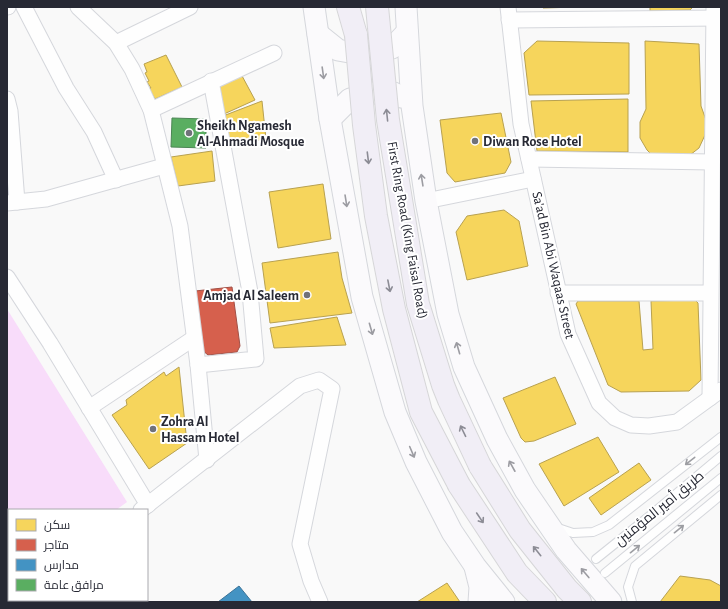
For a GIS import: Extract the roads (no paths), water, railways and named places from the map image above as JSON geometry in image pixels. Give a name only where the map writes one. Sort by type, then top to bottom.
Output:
[{"type":"highway","points":[[348,7],[356,35]]},
{"type":"highway","name":"First Ring Road (King Faisal Road)","points":[[354,7],[364,125],[376,216],[394,309],[421,412],[459,485],[517,573],[545,602]]},
{"type":"highway","name":"First Ring Road (King Faisal Road)","points":[[376,7],[388,120],[418,304],[443,385],[480,466],[520,530],[567,589],[580,602]]},
{"type":"street","points":[[24,7],[66,88],[94,132],[116,180]]},
{"type":"street","points":[[78,7],[116,43],[132,69],[151,110],[180,226],[198,365],[207,460]]},
{"type":"street","points":[[116,43],[190,7]]},
{"type":"street","points":[[314,7],[330,119],[362,297],[395,412],[416,462],[448,525],[475,566],[504,602]]},
{"type":"street","points":[[406,7],[412,106],[426,201],[448,314],[464,367],[497,439],[525,490],[566,550],[611,602]]},
{"type":"street","points":[[508,14],[716,14],[717,114],[712,162],[716,210],[710,293],[715,394]]},
{"type":"street","name":"Sa'ad Bin Abi Waqaas Street","points":[[508,14],[521,124],[558,293],[568,334],[599,403],[614,418],[632,425],[649,426],[677,422],[715,394]]},
{"type":"street","points":[[318,34],[338,50],[366,55],[392,48],[407,32]]},
{"type":"street","points":[[151,110],[274,53]]},
{"type":"street","points":[[198,365],[256,359],[250,292],[211,81]]},
{"type":"street","points":[[330,119],[350,99],[370,93],[394,92],[412,106]]},
{"type":"street","points":[[7,99],[10,111],[12,202],[46,199],[164,166]]},
{"type":"street","points":[[529,160],[712,162]]},
{"type":"street","name":"First Ring Road (King Faisal Road)","points":[[426,201],[533,180]]},
{"type":"street","points":[[7,278],[50,343],[89,408],[144,508],[300,386],[319,380],[332,389],[300,544],[311,581],[320,602]]},
{"type":"street","points":[[558,293],[710,293]]},
{"type":"street","points":[[89,408],[194,338]]},
{"type":"street","points":[[475,566],[480,587],[479,602]]},
{"type":"lane","points":[[549,526],[573,533],[593,532],[609,525],[721,437]]},
{"type":"lane","name":"طريق أمير المؤمنين","points":[[596,559],[721,456]]},
{"type":"lane","points":[[605,573],[721,478]]},
{"type":"lane","points":[[632,602],[628,587],[635,566],[721,495]]},
{"type":"place","name":"Sheikh Ngamesh Al-Ahmadi Mosque","points":[[189,133]]},
{"type":"place","name":"Diwan Rose Hotel","points":[[475,141]]},
{"type":"place","name":"Amjad Al Saleem","points":[[307,295]]},
{"type":"place","name":"Zohra Al Hassam Hotel","points":[[153,429]]}]
